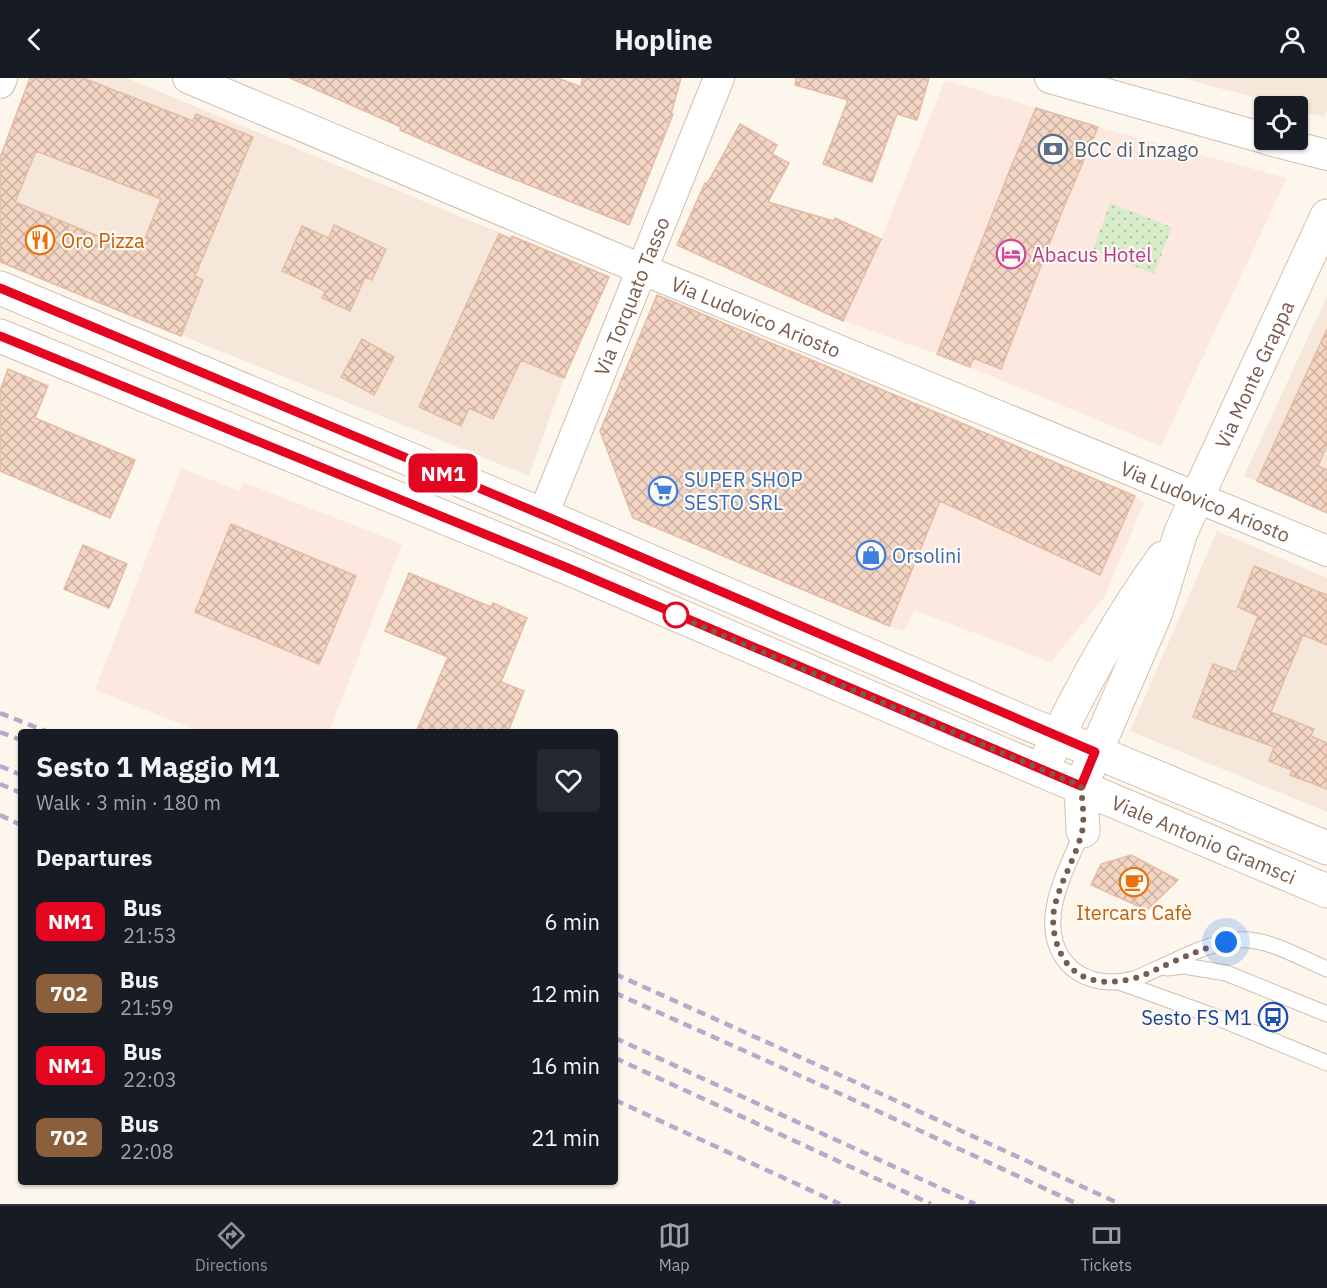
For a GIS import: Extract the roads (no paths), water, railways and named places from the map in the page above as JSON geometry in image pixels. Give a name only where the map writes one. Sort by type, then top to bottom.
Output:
[{"type":"main road","name":"Via Monte Grappa","points":[[1181,532],[1327,216]]},
{"type":"main road","name":"Viale Antonio Gramsci","points":[[0,288],[543,515],[1095,752],[1327,848]]},
{"type":"main road","name":"Viale Antonio Gramsci","points":[[2,338],[568,568],[1327,891]]},
{"type":"main road","points":[[1042,770],[1116,628],[1181,532]]},
{"type":"main road","points":[[1083,831],[1081,786],[1156,612],[1181,532]]},
{"type":"main road","points":[[1083,831],[1092,813],[1099,807],[1111,805],[1130,808]]},
{"type":"street","points":[[0,83],[2,78]]},
{"type":"street","name":"Via Ludovico Ariosto","points":[[188,78],[641,269],[1327,551]]},
{"type":"street","name":"Via Torquato Tasso","points":[[543,515],[719,78]]},
{"type":"street","points":[[1050,78],[1254,135]]},
{"type":"street","points":[[1308,150],[1327,155]]},
{"type":"lane","points":[[1083,831],[1054,907],[1055,938],[1064,961],[1076,973],[1090,980],[1134,979],[1204,949],[1226,942],[1245,940],[1273,947],[1327,969]]},
{"type":"lane","points":[[1158,968],[1184,966],[1226,973],[1327,1014]]},
{"type":"lane","points":[[1116,981],[1211,1015],[1327,1063]]},
{"type":"railway","points":[[0,713],[40,729]]},
{"type":"railway","points":[[0,732],[18,739]]},
{"type":"railway","points":[[0,766],[18,774]]},
{"type":"railway","points":[[0,784],[18,792]]},
{"type":"railway","points":[[0,815],[18,824]]},
{"type":"railway","points":[[618,975],[1120,1204]]},
{"type":"railway","points":[[618,994],[1078,1204]]},
{"type":"railway","points":[[618,1039],[975,1204]]},
{"type":"railway","points":[[618,1059],[931,1204]]},
{"type":"railway","points":[[618,1101],[840,1204]]},
{"type":"place","name":"BCC di Inzago","points":[[1053,149]]},
{"type":"place","name":"Oro Pizza","points":[[40,240]]},
{"type":"place","name":"Abacus Hotel","points":[[1011,254]]},
{"type":"place","name":"SUPER SHOP SESTO SRL","points":[[663,491]]},
{"type":"place","name":"Orsolini","points":[[871,555]]},
{"type":"place","name":"Itercars Cafè","points":[[1134,882]]},
{"type":"place","name":"Sesto FS M1","points":[[1273,1017]]}]
